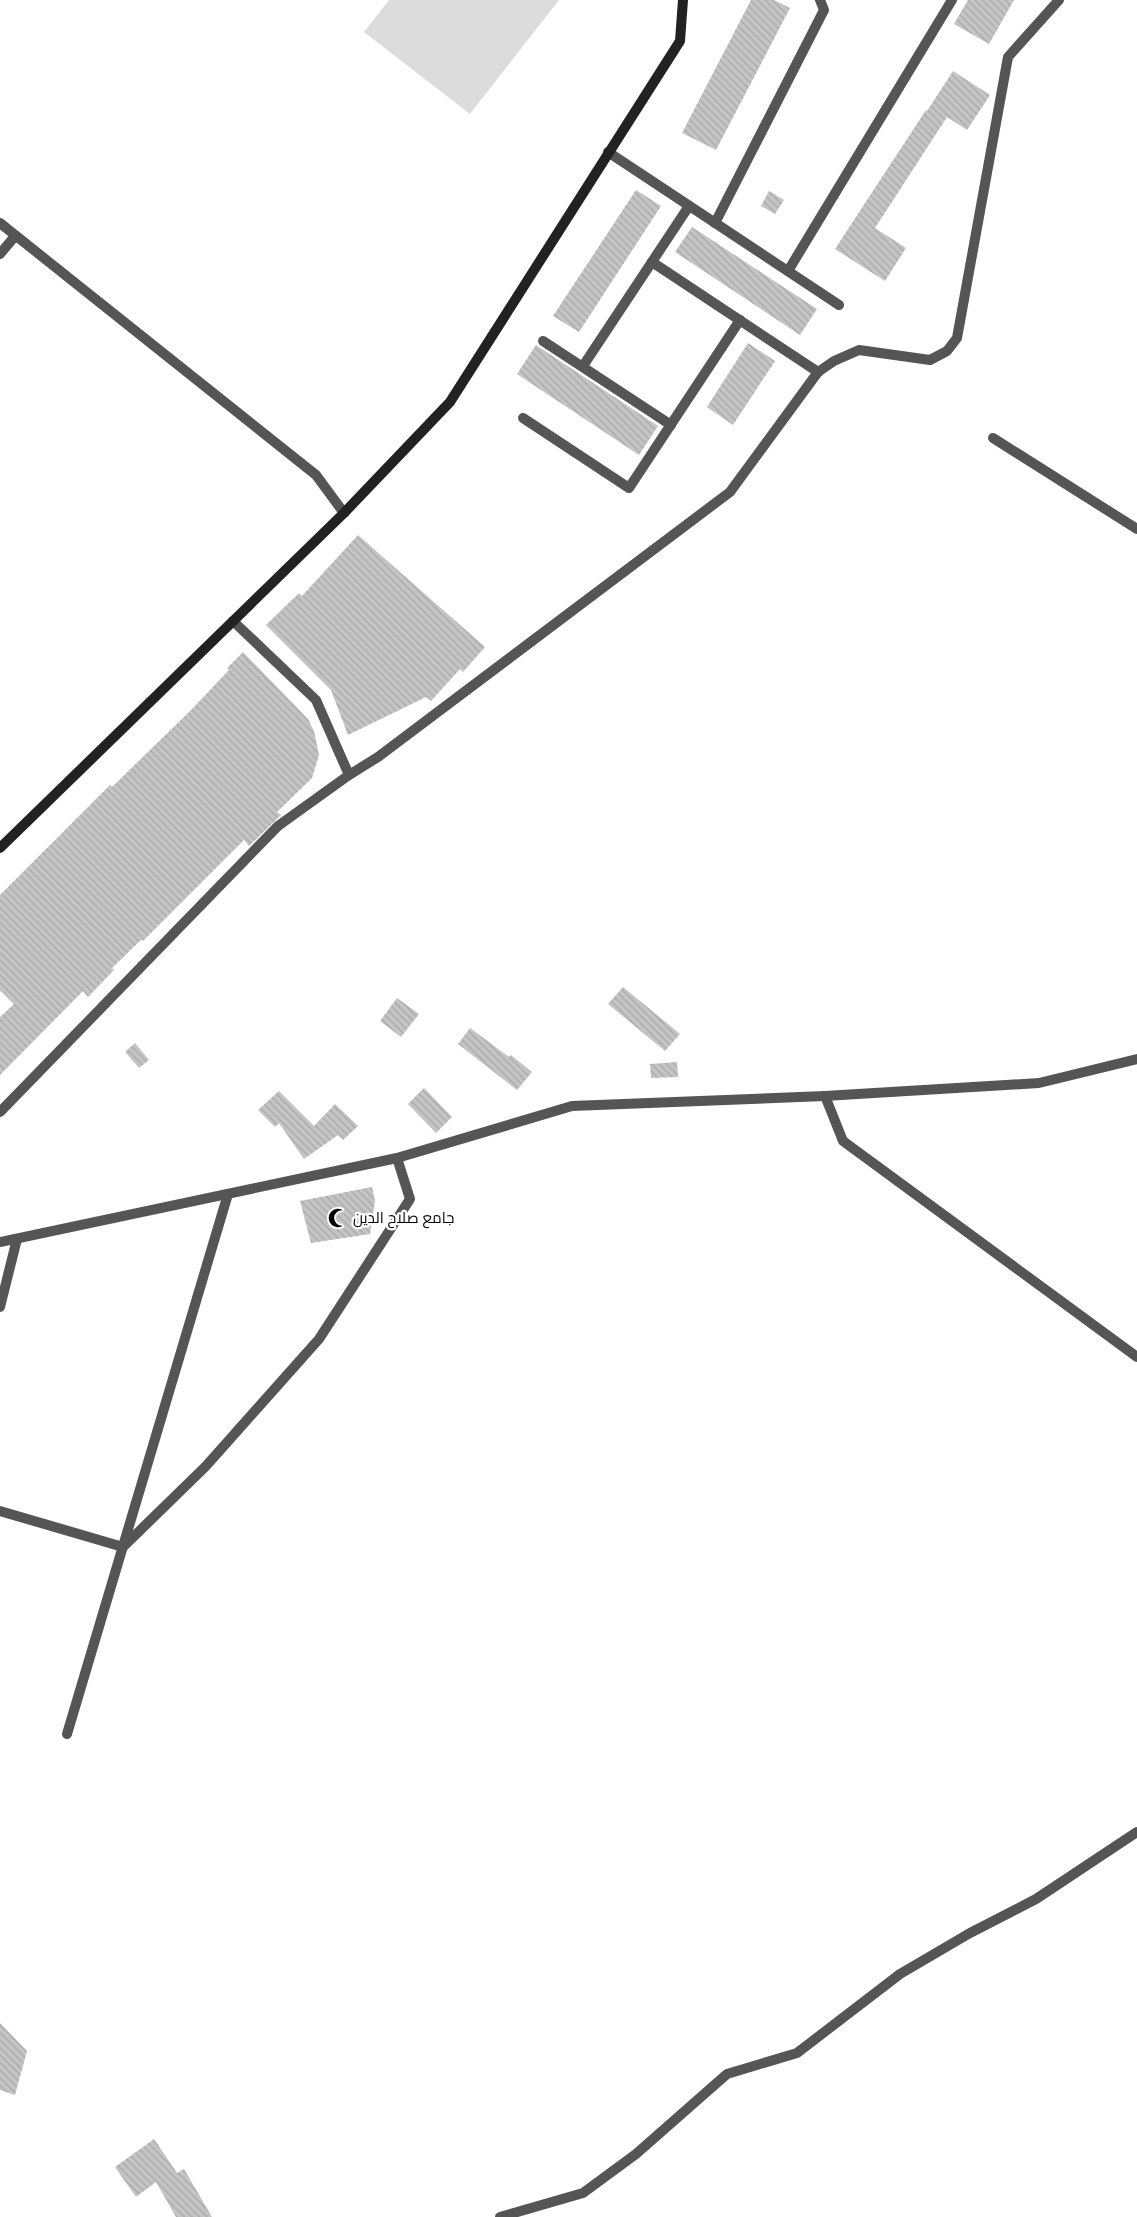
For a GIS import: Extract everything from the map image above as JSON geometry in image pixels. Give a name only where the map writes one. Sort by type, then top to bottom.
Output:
[{"type":"street","points":[[0,848],[344,513],[450,402],[680,41],[684,0]]},
{"type":"street","points":[[715,223],[824,10],[820,0]]},
{"type":"street","points":[[788,270],[952,0]]},
{"type":"street","points":[[0,1112],[278,826],[349,775],[378,757],[730,492],[818,372],[834,361],[860,350],[930,360],[947,351],[957,338],[1008,57],[1059,0]]},
{"type":"street","points":[[608,152],[839,304]]},
{"type":"street","points":[[583,366],[689,206]]},
{"type":"street","points":[[0,223],[316,475],[344,513]]},
{"type":"street","points":[[0,254],[15,236]]},
{"type":"street","points":[[652,262],[818,372]]},
{"type":"street","points":[[523,418],[629,488],[740,320]]},
{"type":"street","points":[[543,341],[671,425]]},
{"type":"street","points":[[994,438],[1137,529]]},
{"type":"street","points":[[234,621],[316,700],[349,775]]},
{"type":"street","points":[[0,1242],[397,1158],[572,1106],[825,1096],[1039,1083],[1137,1060]]},
{"type":"street","points":[[825,1096],[843,1141],[1137,1357]]},
{"type":"street","points":[[123,1547],[206,1466],[319,1339],[410,1199],[397,1158]]},
{"type":"street","points":[[67,1734],[228,1194]]},
{"type":"street","points":[[0,1307],[17,1239]]},
{"type":"street","points":[[0,1511],[123,1547]]},
{"type":"street","points":[[500,2217],[583,2193],[636,2154],[727,2074],[797,2053],[900,1974],[1036,1898],[1137,1832]]},
{"type":"shaded area","points":[[389,0],[559,0],[470,114],[364,32]]},
{"type":"building","points":[[751,0],[774,0],[790,8],[716,150],[682,133]]},
{"type":"building","points":[[968,0],[1014,0],[989,44],[954,24]]},
{"type":"building","points":[[953,71],[990,95],[967,130],[947,117],[875,228],[906,248],[885,281],[835,249]]},
{"type":"building","points":[[636,190],[661,206],[579,332],[553,316]]},
{"type":"building","points":[[769,191],[784,200],[775,214],[761,206]]},
{"type":"building","points":[[692,227],[817,309],[800,335],[675,252]]},
{"type":"building","points":[[748,343],[775,361],[733,425],[707,407]]},
{"type":"building","points":[[536,345],[658,426],[639,455],[517,374]]},
{"type":"building","points":[[358,535],[485,647],[463,672],[460,669],[431,701],[426,697],[348,735],[331,690],[266,625],[299,593],[302,596]]},
{"type":"building","points":[[243,652],[308,719],[314,731],[319,755],[312,778],[277,812],[281,815],[249,846],[244,840],[143,941],[141,940],[112,968],[114,970],[88,997],[83,991],[0,1075],[0,1017],[14,1004],[0,990],[0,895],[110,785],[112,787],[192,709],[229,670],[227,668]]},
{"type":"building","points":[[623,987],[680,1034],[665,1051],[608,1004]]},
{"type":"building","points":[[397,998],[419,1014],[401,1037],[380,1021]]},
{"type":"building","points":[[470,1028],[509,1057],[511,1055],[532,1072],[517,1090],[458,1044]]},
{"type":"building","points":[[135,1043],[149,1060],[139,1068],[125,1052]]},
{"type":"building","points":[[677,1062],[678,1077],[651,1078],[650,1064]]},
{"type":"building","points":[[424,1088],[452,1117],[436,1133],[408,1104]]},
{"type":"building","points":[[279,1091],[314,1126],[335,1104],[358,1126],[343,1140],[338,1135],[304,1159],[279,1123],[275,1127],[258,1110]]},
{"type":"building","name":"جامع صلاح الدين","points":[[372,1187],[375,1201],[370,1234],[311,1243],[300,1201]]},
{"type":"building","points":[[0,2023],[27,2051],[15,2095],[0,2090]]},
{"type":"building","points":[[154,2139],[177,2173],[184,2169],[212,2217],[176,2217],[156,2182],[136,2197],[115,2167]]},
{"type":"place","name":"جامع صلاح الدين","points":[[338,1218]]}]
